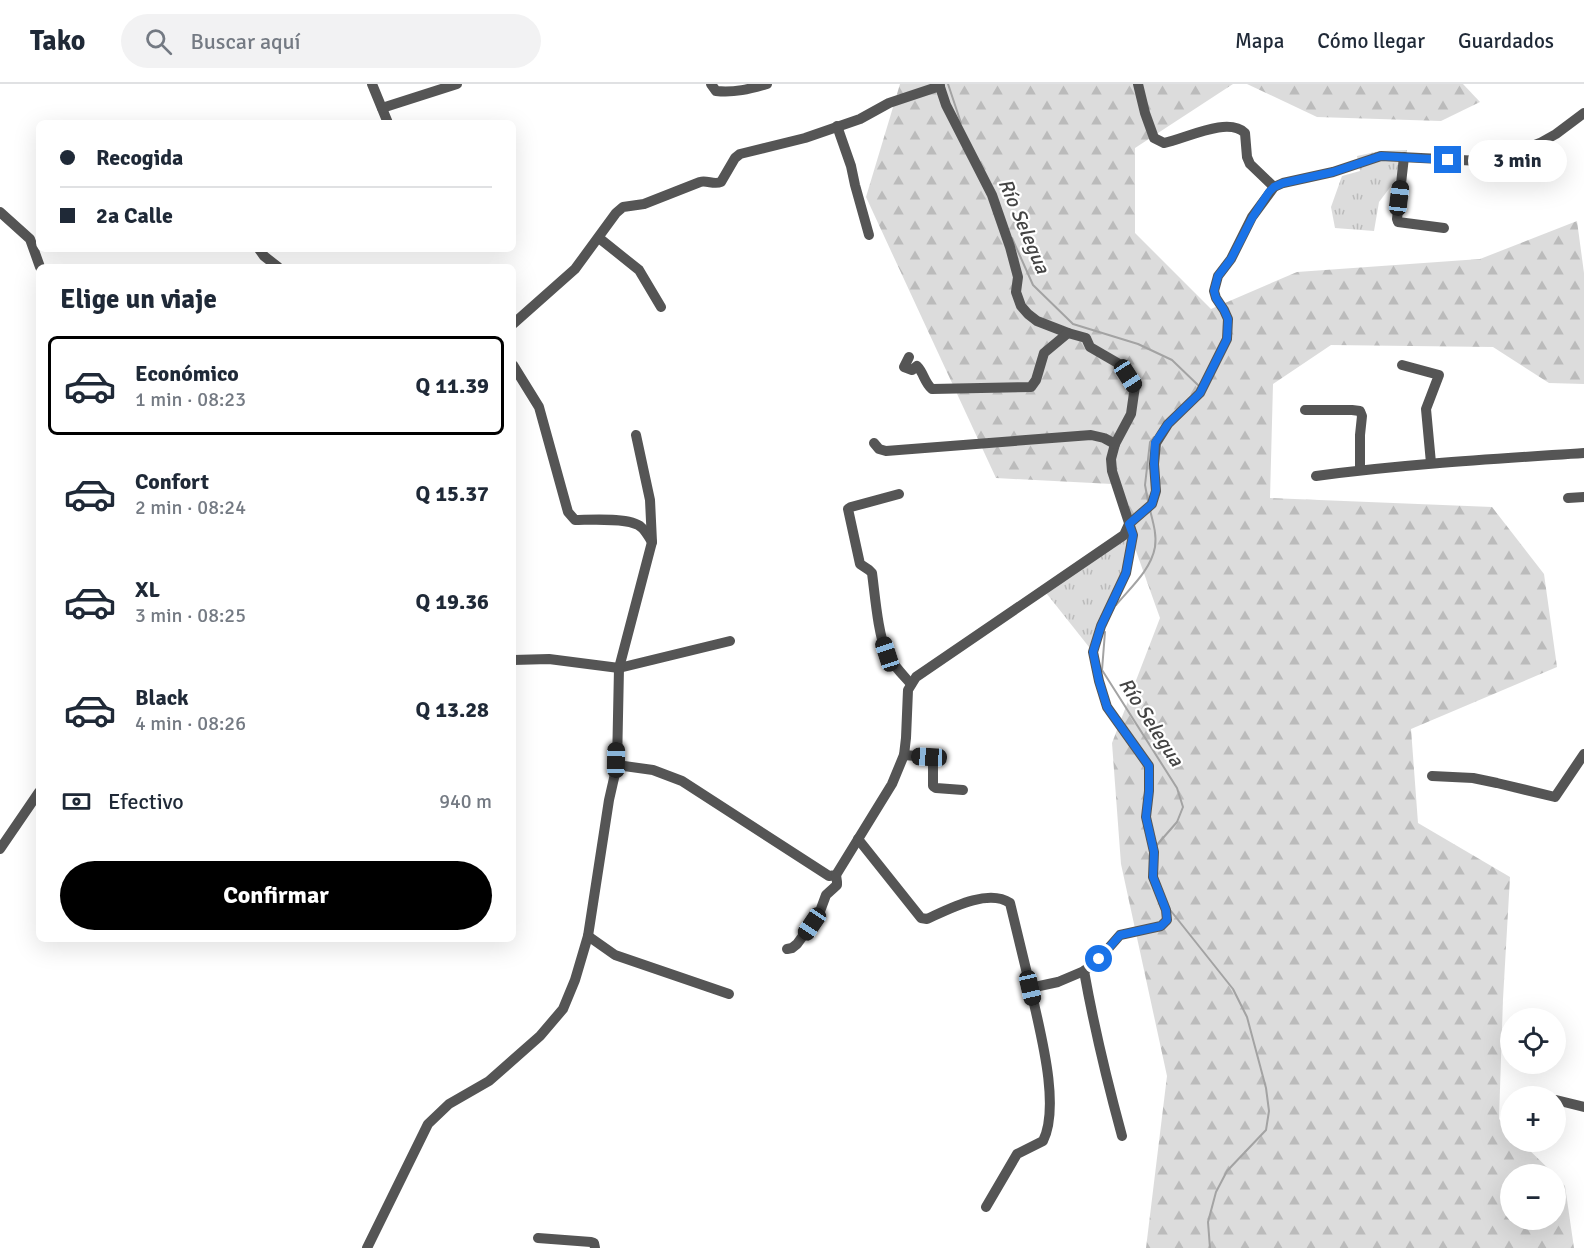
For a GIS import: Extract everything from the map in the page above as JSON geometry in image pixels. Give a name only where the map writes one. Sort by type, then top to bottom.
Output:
[{"type":"street","points":[[372,84],[387,120]]},
{"type":"street","points":[[382,108],[457,84]]},
{"type":"street","points":[[711,84],[716,91],[729,93],[767,84]]},
{"type":"street","points":[[1138,84],[1154,138],[1164,143],[1210,129],[1234,126],[1245,133],[1247,157],[1251,164],[1274,187]]},
{"type":"street","points":[[516,321],[575,269],[615,213],[623,207],[644,204],[700,182],[721,182],[735,158],[740,154],[805,138],[860,119],[889,103],[940,85],[945,105],[992,195],[1018,277],[1016,292],[1021,306],[1037,321],[1086,338],[1090,347],[1121,365],[1135,386],[1131,414],[1115,444],[1111,459],[1112,471],[1133,535],[1126,573],[1101,626],[1093,652],[1107,707],[1149,766],[1146,817],[1153,849],[1153,877],[1166,910],[1167,920],[1161,926],[1120,935],[1099,959],[1084,971],[1058,982],[1030,988]]},
{"type":"street","points":[[787,949],[797,944],[819,914],[826,895],[837,885],[836,875],[892,784],[904,755],[908,690],[916,676],[1124,535],[1129,524],[1149,506],[1156,490],[1155,443],[1168,424],[1200,393],[1227,339],[1228,319],[1214,291],[1218,276],[1231,259],[1252,218],[1274,187],[1333,172],[1381,156],[1480,161],[1502,158],[1540,143],[1584,113]]},
{"type":"street","points":[[837,126],[851,165],[869,235]]},
{"type":"street","points":[[1404,157],[1398,222],[1444,228]]},
{"type":"street","points":[[0,212],[30,239],[39,264]]},
{"type":"street","points":[[598,238],[639,270],[661,307]]},
{"type":"street","points":[[261,252],[274,264]]},
{"type":"street","points":[[909,357],[904,367],[912,370],[917,366],[924,381],[932,389],[1030,387],[1036,380],[1044,353],[1068,333]]},
{"type":"street","points":[[1402,365],[1439,375],[1426,409],[1431,463]]},
{"type":"street","points":[[516,370],[539,407],[571,517],[575,520],[635,523],[642,527],[652,542]]},
{"type":"street","points":[[1305,410],[1360,411],[1362,416],[1360,470]]},
{"type":"street","points":[[367,1248],[428,1124],[449,1104],[489,1081],[540,1036],[563,1009],[575,980],[588,936],[609,800],[617,765],[618,668],[652,542],[650,501],[636,435]]},
{"type":"street","points":[[874,443],[879,449],[886,451],[1091,435],[1115,444]]},
{"type":"street","points":[[1316,476],[1431,463],[1583,454],[1584,465]]},
{"type":"street","points":[[899,494],[848,509],[860,564],[872,573],[882,639],[887,654],[911,684]]},
{"type":"street","points":[[1568,498],[1584,497]]},
{"type":"street","points":[[516,660],[549,659],[618,668],[730,641]]},
{"type":"street","points":[[1431,776],[1481,780],[1556,797],[1584,754]]},
{"type":"street","points":[[904,755],[929,757],[933,761],[933,786],[936,788],[963,790]]},
{"type":"street","points":[[617,765],[652,770],[682,782],[829,876],[836,875]]},
{"type":"street","points":[[0,849],[36,796]]},
{"type":"street","points":[[858,839],[921,918],[927,919],[960,904],[991,898],[1004,899],[1010,903],[1050,1083],[1049,1115],[1043,1141],[1017,1154],[986,1207]]},
{"type":"street","points":[[588,936],[615,955],[729,994]]},
{"type":"street","points":[[1084,971],[1109,1088],[1122,1136]]},
{"type":"street","points":[[1566,1102],[1584,1107]]},
{"type":"street","points":[[537,1238],[591,1242],[594,1243],[595,1248]]},
{"type":"green space","points":[[900,84],[1233,84],[1135,148],[1135,233],[1211,309],[1297,272],[1480,259],[1577,221],[1584,273],[1584,384],[1549,383],[1493,347],[1331,345],[1273,384],[1270,498],[1492,507],[1544,574],[1557,667],[1411,729],[1418,823],[1510,877],[1503,1008],[1500,1008],[1500,1152],[1531,1152],[1544,1164],[1500,1164],[1500,1230],[1566,1230],[1566,1193],[1574,1248],[1146,1248],[1167,1076],[1121,864],[1112,743],[1160,618],[1112,484],[996,478],[866,197]]},
{"type":"green space","points":[[1247,84],[1463,84],[1480,102],[1441,121],[1317,117]]},
{"type":"green space","points":[[1407,150],[1404,169],[1379,202],[1374,231],[1335,228],[1331,207],[1342,176],[1360,171],[1357,156],[1380,151]]},
{"type":"green space","points":[[1124,535],[1129,540],[1126,571],[1093,652],[1043,589]]},
{"type":"waterway","name":"Río Selegua","points":[[948,84],[961,123]]},
{"type":"waterway","name":"Río Selegua","points":[[1012,238],[1033,285],[1073,324],[1138,344],[1172,360],[1200,387]]},
{"type":"waterway","name":"Río Selegua","points":[[1148,501],[1145,485],[1150,442],[1154,437]]},
{"type":"waterway","name":"Río Selegua","points":[[1116,605],[1139,578],[1153,555],[1155,538],[1150,510]]},
{"type":"waterway","name":"Río Selegua","points":[[1105,632],[1102,670],[1177,788],[1183,807],[1177,822],[1156,846]]},
{"type":"waterway","name":"Río Selegua","points":[[1171,911],[1233,989],[1247,1017],[1266,1088],[1269,1111],[1266,1130],[1227,1171],[1216,1192],[1208,1222],[1210,1248]]},
{"type":"route","points":[[1099,959],[1120,935],[1161,926],[1167,920],[1166,910],[1153,877],[1154,852],[1146,817],[1149,766],[1107,707],[1093,652],[1101,626],[1126,573],[1133,535],[1129,524],[1152,504],[1156,490],[1155,443],[1168,424],[1200,393],[1227,339],[1228,319],[1214,291],[1218,276],[1231,259],[1252,218],[1269,192],[1278,184],[1333,172],[1381,156],[1448,160]]}]
